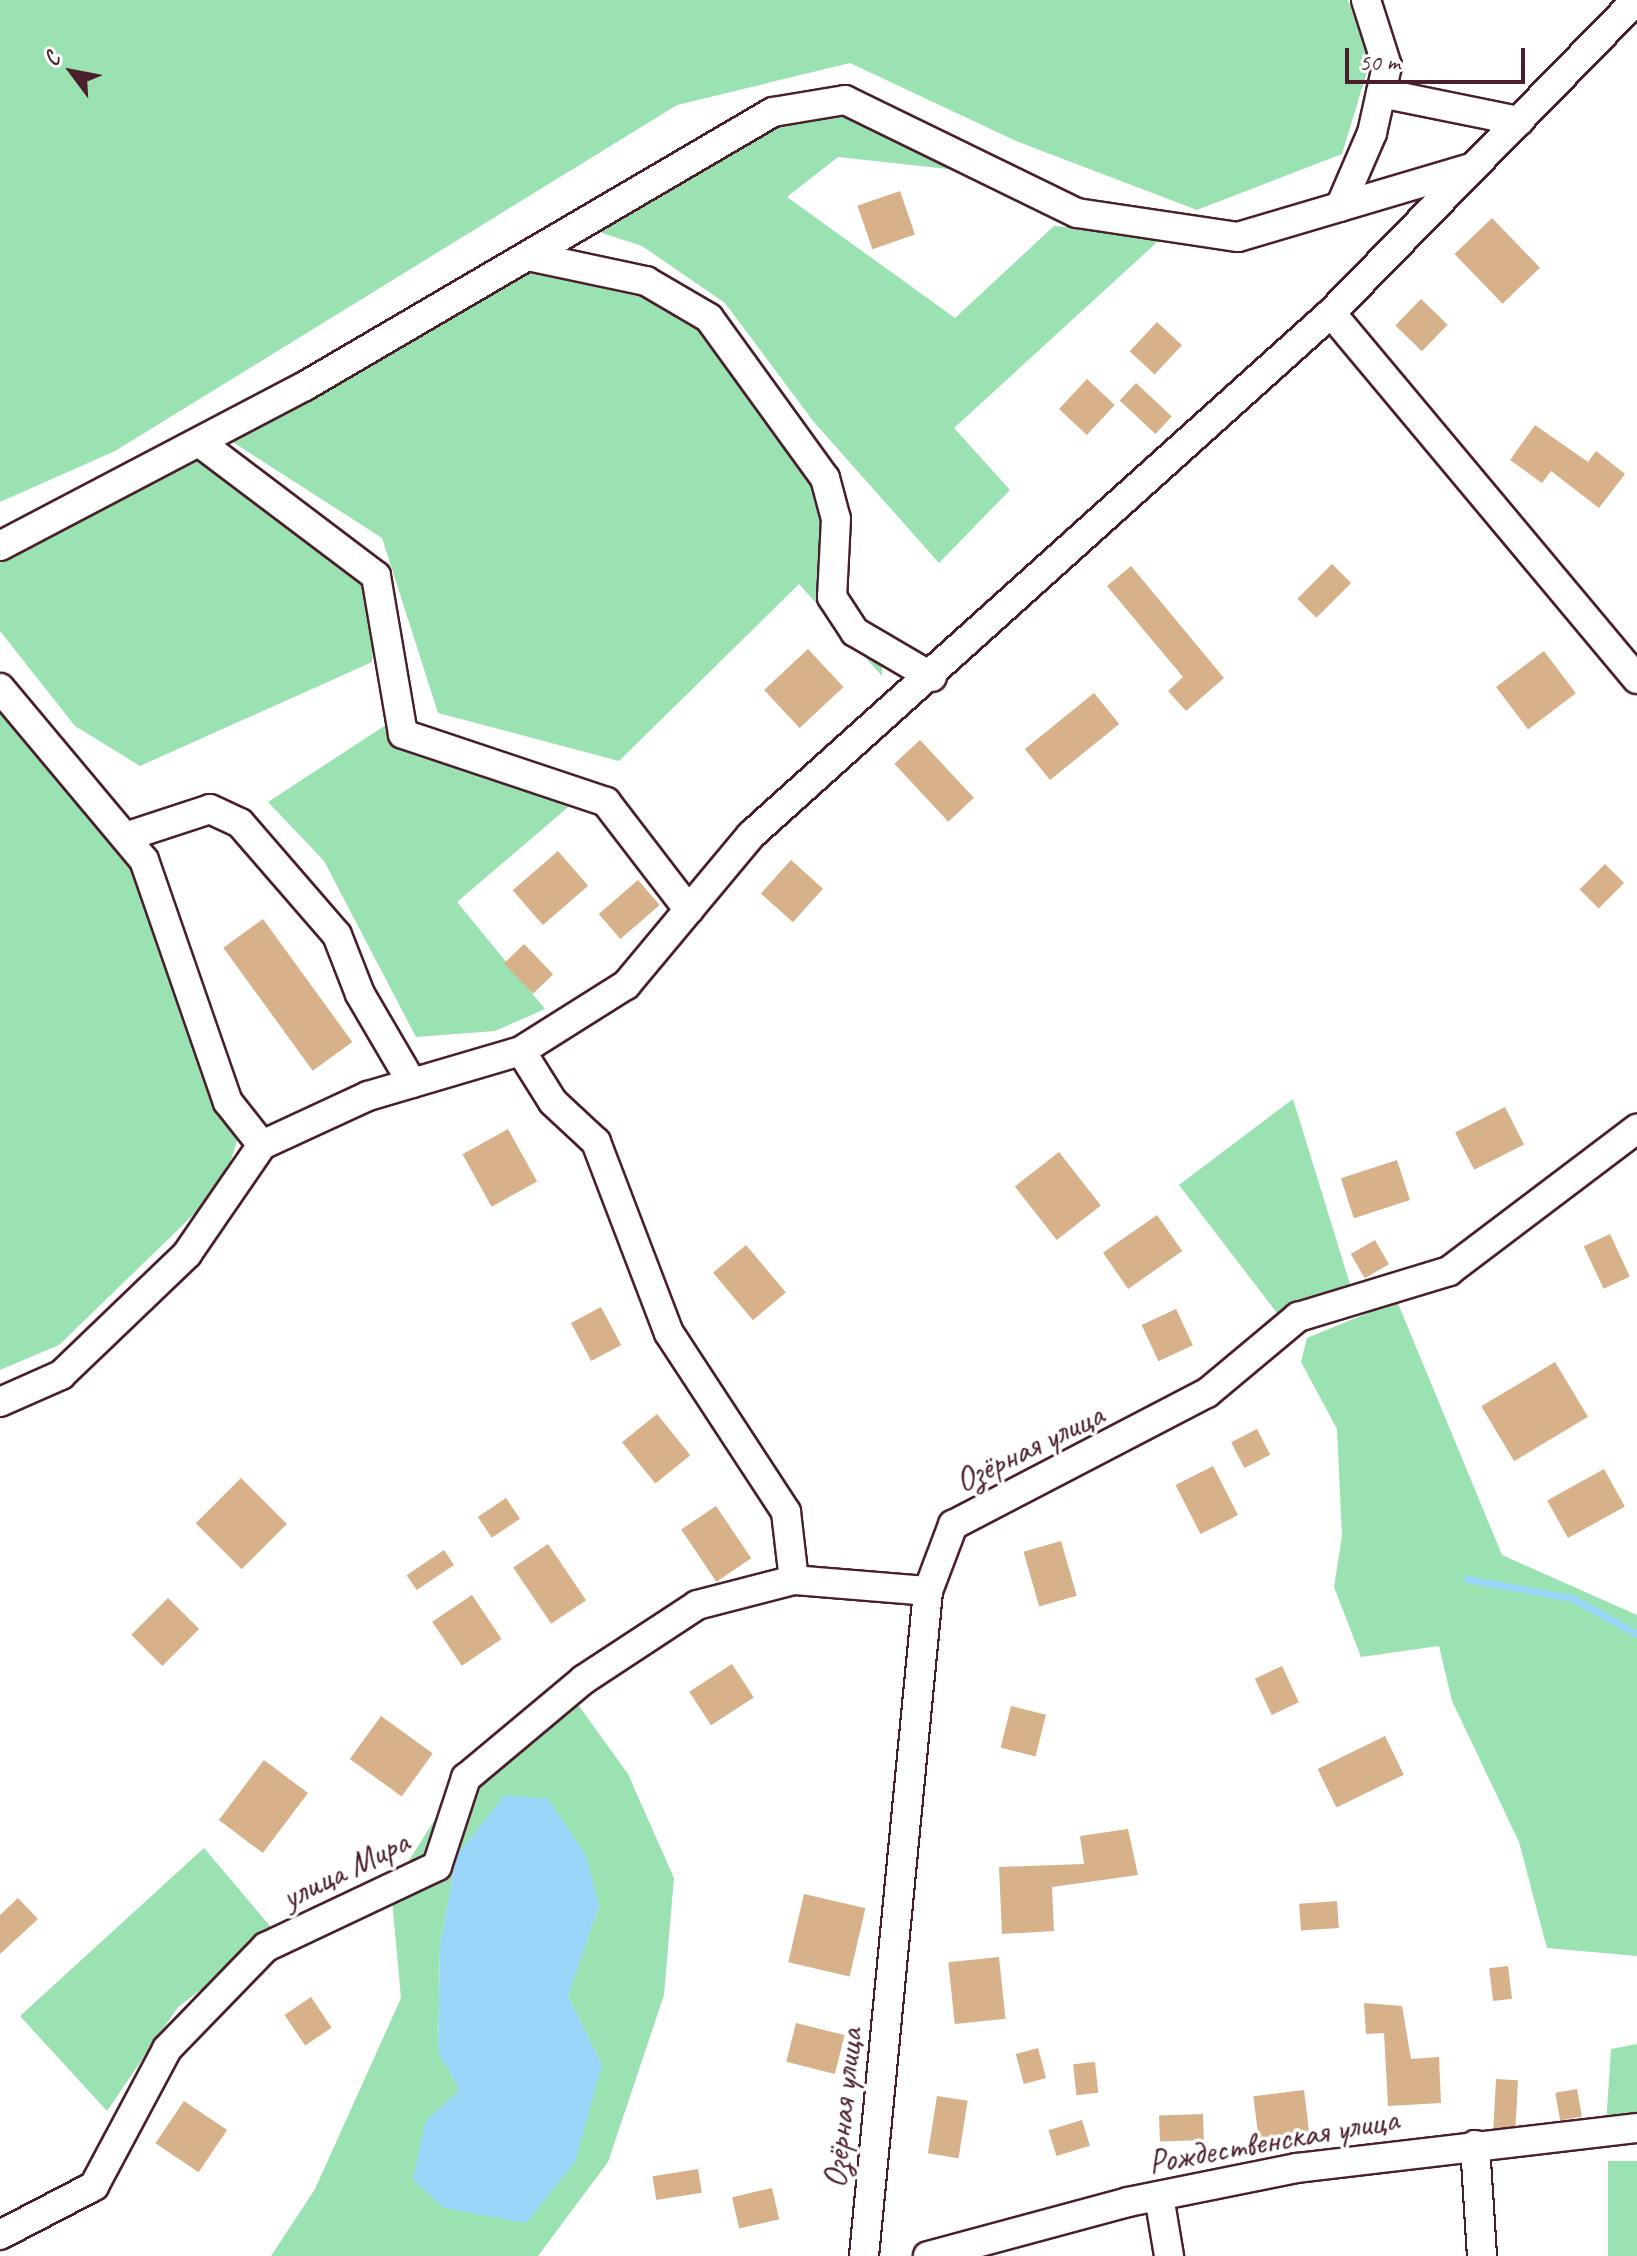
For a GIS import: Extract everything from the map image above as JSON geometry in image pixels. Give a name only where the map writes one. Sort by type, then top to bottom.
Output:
[{"type":"street","points":[[1340,207],[1381,93],[1387,66],[1366,0]]},
{"type":"street","points":[[0,1402],[61,1375],[187,1254],[262,1145],[412,1083],[521,1051],[626,985],[751,835],[932,677],[1331,313],[1636,0]]},
{"type":"street","points":[[1381,93],[1519,121]]},
{"type":"street","points":[[0,546],[199,442],[528,256],[773,112],[845,100],[1077,213],[1238,237],[1473,167]]},
{"type":"street","points":[[528,256],[646,281],[709,318],[825,478],[836,519],[832,597],[855,632],[932,677]]},
{"type":"street","points":[[1331,313],[1637,679]]},
{"type":"street","points":[[199,442],[376,576],[403,734],[606,802],[689,910]]},
{"type":"street","points":[[0,688],[144,860],[228,1102],[262,1145]]},
{"type":"street","points":[[125,837],[210,809],[240,823],[337,935],[360,994],[412,1083]]},
{"type":"street","points":[[521,1051],[553,1102],[596,1142],[669,1333],[786,1512],[794,1580]]},
{"type":"street","name":"Озёрная улица","points":[[864,2256],[928,1591],[945,1539],[969,1512],[1134,1437],[1207,1393],[1298,1317],[1449,1271],[1637,1129]]},
{"type":"street","name":"улица Мира","points":[[0,2235],[94,2186],[167,2049],[266,1947],[437,1866],[466,1778],[516,1730],[697,1605],[794,1580],[928,1591]]},
{"type":"street","name":"Рождественская улица","points":[[932,2255],[1159,2196],[1475,2145],[1637,2128]]},
{"type":"street","points":[[1475,2145],[1482,2256]]},
{"type":"street","points":[[1159,2196],[1169,2256]]},
{"type":"green space","points":[[0,0],[1348,0],[1370,62],[1342,154],[1197,210],[1016,141],[850,63],[677,105],[115,451],[0,502]]},
{"type":"green space","points":[[816,99],[953,148],[948,169],[838,157],[787,197],[955,318],[1054,226],[1166,234],[954,428],[1010,490],[939,563],[813,421],[725,303],[642,246],[562,220]]},
{"type":"green space","points":[[499,255],[612,260],[712,321],[830,471],[826,574],[882,648],[882,676],[799,584],[619,761],[438,713],[382,538],[228,439]]},
{"type":"green space","points":[[200,448],[377,591],[372,662],[140,766],[75,726],[0,631],[0,545]]},
{"type":"green space","points":[[0,683],[125,845],[243,1119],[224,1185],[59,1345],[0,1370]]},
{"type":"green space","points":[[392,721],[587,791],[457,902],[545,1009],[495,1031],[416,1037],[324,861],[268,802]]},
{"type":"green space","points":[[1293,1099],[1353,1294],[1280,1317],[1179,1185]]},
{"type":"green space","points":[[1397,1301],[1502,1555],[1637,1615],[1637,1956],[1547,1948],[1519,1842],[1452,1701],[1439,1646],[1361,1657],[1334,1587],[1342,1536],[1337,1429],[1301,1362],[1307,1338]]},
{"type":"green space","points":[[574,1699],[628,1774],[674,1878],[664,1995],[608,2162],[538,2256],[271,2256],[315,2189],[401,1998],[391,1889],[437,1816]],"holes":[[[456,1856],[599,1906],[568,1996],[602,2065],[425,2122],[460,2090],[438,2052],[440,1948]]]},
{"type":"green space","points":[[204,1848],[276,1933],[178,2007],[107,2111],[20,2016]]},
{"type":"green space","points":[[1637,2044],[1637,2121],[1606,2125],[1611,2049]]},
{"type":"green space","points":[[1608,2161],[1637,2161],[1637,2256],[1608,2256]]},
{"type":"water","points":[[505,1795],[548,1799],[586,1856],[599,1906],[568,1996],[602,2065],[575,2162],[526,2223],[444,2208],[413,2180],[425,2122],[460,2090],[438,2052],[440,1947],[456,1856]]},
{"type":"building","points":[[900,191],[915,234],[872,249],[857,206]]},
{"type":"building","points":[[1492,218],[1540,268],[1503,304],[1455,254]]},
{"type":"building","points":[[1421,299],[1448,325],[1422,351],[1395,326]]},
{"type":"building","points":[[1157,322],[1182,345],[1155,374],[1130,351]]},
{"type":"building","points":[[1087,379],[1115,405],[1087,435],[1059,409]]},
{"type":"building","points":[[1136,383],[1172,416],[1155,434],[1120,401]]},
{"type":"building","points":[[1535,425],[1588,462],[1596,451],[1625,474],[1599,508],[1551,471],[1542,483],[1510,460]]},
{"type":"building","points":[[1332,564],[1351,583],[1316,618],[1297,599]]},
{"type":"building","points":[[1131,566],[1224,678],[1186,711],[1168,691],[1183,677],[1107,586]]},
{"type":"building","points":[[808,649],[843,687],[800,728],[764,690]]},
{"type":"building","points":[[1544,651],[1576,693],[1528,729],[1496,687]]},
{"type":"building","points":[[1094,693],[1119,724],[1050,780],[1025,749]]},
{"type":"building","points":[[920,740],[974,798],[948,822],[894,764]]},
{"type":"building","points":[[558,851],[588,886],[543,925],[513,890]]},
{"type":"building","points":[[791,860],[823,889],[793,922],[761,893]]},
{"type":"building","points":[[1605,864],[1624,883],[1599,909],[1580,889]]},
{"type":"building","points":[[638,880],[660,905],[620,939],[599,914]]},
{"type":"building","points":[[263,919],[352,1042],[313,1071],[223,948]]},
{"type":"building","points":[[524,944],[553,974],[533,994],[504,963]]},
{"type":"building","points":[[1505,1107],[1524,1144],[1474,1170],[1455,1132]]},
{"type":"building","points":[[508,1129],[537,1181],[492,1207],[463,1154]]},
{"type":"building","points":[[1059,1152],[1101,1206],[1057,1240],[1015,1186]]},
{"type":"building","points":[[1397,1160],[1410,1200],[1354,1218],[1341,1178]]},
{"type":"building","points":[[1157,1215],[1182,1251],[1128,1289],[1103,1253]]},
{"type":"building","points":[[1610,1234],[1630,1277],[1604,1289],[1584,1246]]},
{"type":"building","points":[[1375,1240],[1389,1264],[1365,1278],[1351,1254]]},
{"type":"building","points":[[746,1245],[786,1292],[753,1320],[713,1273]]},
{"type":"building","points":[[601,1307],[621,1345],[591,1361],[571,1323]]},
{"type":"building","points":[[1176,1309],[1193,1345],[1158,1361],[1142,1325]]},
{"type":"building","points":[[1555,1362],[1588,1417],[1514,1461],[1481,1406]]},
{"type":"building","points":[[657,1414],[690,1455],[655,1484],[622,1442]]},
{"type":"building","points":[[1257,1429],[1270,1455],[1244,1468],[1231,1442]]},
{"type":"building","points":[[1213,1466],[1238,1515],[1201,1534],[1176,1485]]},
{"type":"building","points":[[1604,1469],[1625,1507],[1568,1538],[1547,1501]]},
{"type":"building","points":[[241,1478],[287,1524],[242,1569],[196,1523]]},
{"type":"building","points":[[506,1498],[520,1519],[492,1538],[478,1517]]},
{"type":"building","points":[[716,1506],[751,1558],[716,1582],[681,1529]]},
{"type":"building","points":[[1061,1541],[1077,1596],[1039,1607],[1024,1552]]},
{"type":"building","points":[[548,1544],[586,1600],[551,1624],[513,1567]]},
{"type":"building","points":[[444,1550],[454,1565],[417,1590],[407,1575]]},
{"type":"building","points":[[472,1595],[502,1639],[462,1666],[432,1622]]},
{"type":"building","points":[[168,1598],[199,1629],[162,1666],[131,1635]]},
{"type":"building","points":[[732,1664],[754,1698],[711,1725],[689,1692]]},
{"type":"building","points":[[1282,1666],[1299,1702],[1272,1715],[1255,1679]]},
{"type":"building","points":[[1011,1706],[1046,1715],[1036,1756],[1001,1748]]},
{"type":"building","points":[[381,1716],[433,1754],[402,1796],[350,1759]]},
{"type":"building","points":[[1385,1736],[1404,1775],[1336,1808],[1318,1769]]},
{"type":"building","points":[[264,1760],[308,1793],[263,1853],[219,1820]]},
{"type":"building","points":[[1128,1829],[1138,1875],[1052,1887],[1054,1931],[1002,1934],[999,1867],[1084,1864],[1080,1836]]},
{"type":"building","points":[[804,1894],[865,1908],[850,1976],[788,1962]]},
{"type":"building","points":[[18,1898],[38,1919],[0,1954],[0,1915]]},
{"type":"building","points":[[1337,1901],[1339,1928],[1301,1931],[1299,1904]]},
{"type":"building","points":[[999,1957],[1005,2019],[955,2024],[948,1962]]},
{"type":"building","points":[[1508,1966],[1512,1999],[1493,2001],[1489,1968]]},
{"type":"building","points":[[311,1997],[332,2028],[305,2046],[284,2015]]},
{"type":"building","points":[[1364,2003],[1402,2006],[1411,2059],[1439,2057],[1441,2103],[1388,2106],[1384,2033],[1366,2034]]},
{"type":"building","points":[[796,2023],[845,2035],[835,2074],[786,2062]]},
{"type":"building","points":[[1038,2048],[1046,2078],[1024,2084],[1016,2054]]},
{"type":"building","points":[[1095,2062],[1098,2093],[1076,2095],[1073,2064]]},
{"type":"building","points":[[1496,2079],[1518,2080],[1515,2129],[1493,2128]]},
{"type":"building","points":[[1577,2089],[1582,2117],[1560,2120],[1555,2093]]},
{"type":"building","points":[[1304,2090],[1309,2132],[1258,2138],[1253,2096]]},
{"type":"building","points":[[937,2096],[968,2101],[959,2158],[928,2153]]},
{"type":"building","points":[[184,2101],[227,2130],[199,2172],[155,2143]]},
{"type":"building","points":[[1203,2114],[1204,2140],[1160,2142],[1159,2116]]},
{"type":"building","points":[[1082,2120],[1090,2146],[1056,2156],[1049,2130]]},
{"type":"building","points":[[698,2169],[702,2193],[656,2200],[653,2176]]},
{"type":"building","points":[[772,2188],[779,2219],[739,2228],[732,2197]]},
{"type":"waterway","points":[[1467,1579],[1572,1598],[1637,1634]]}]
